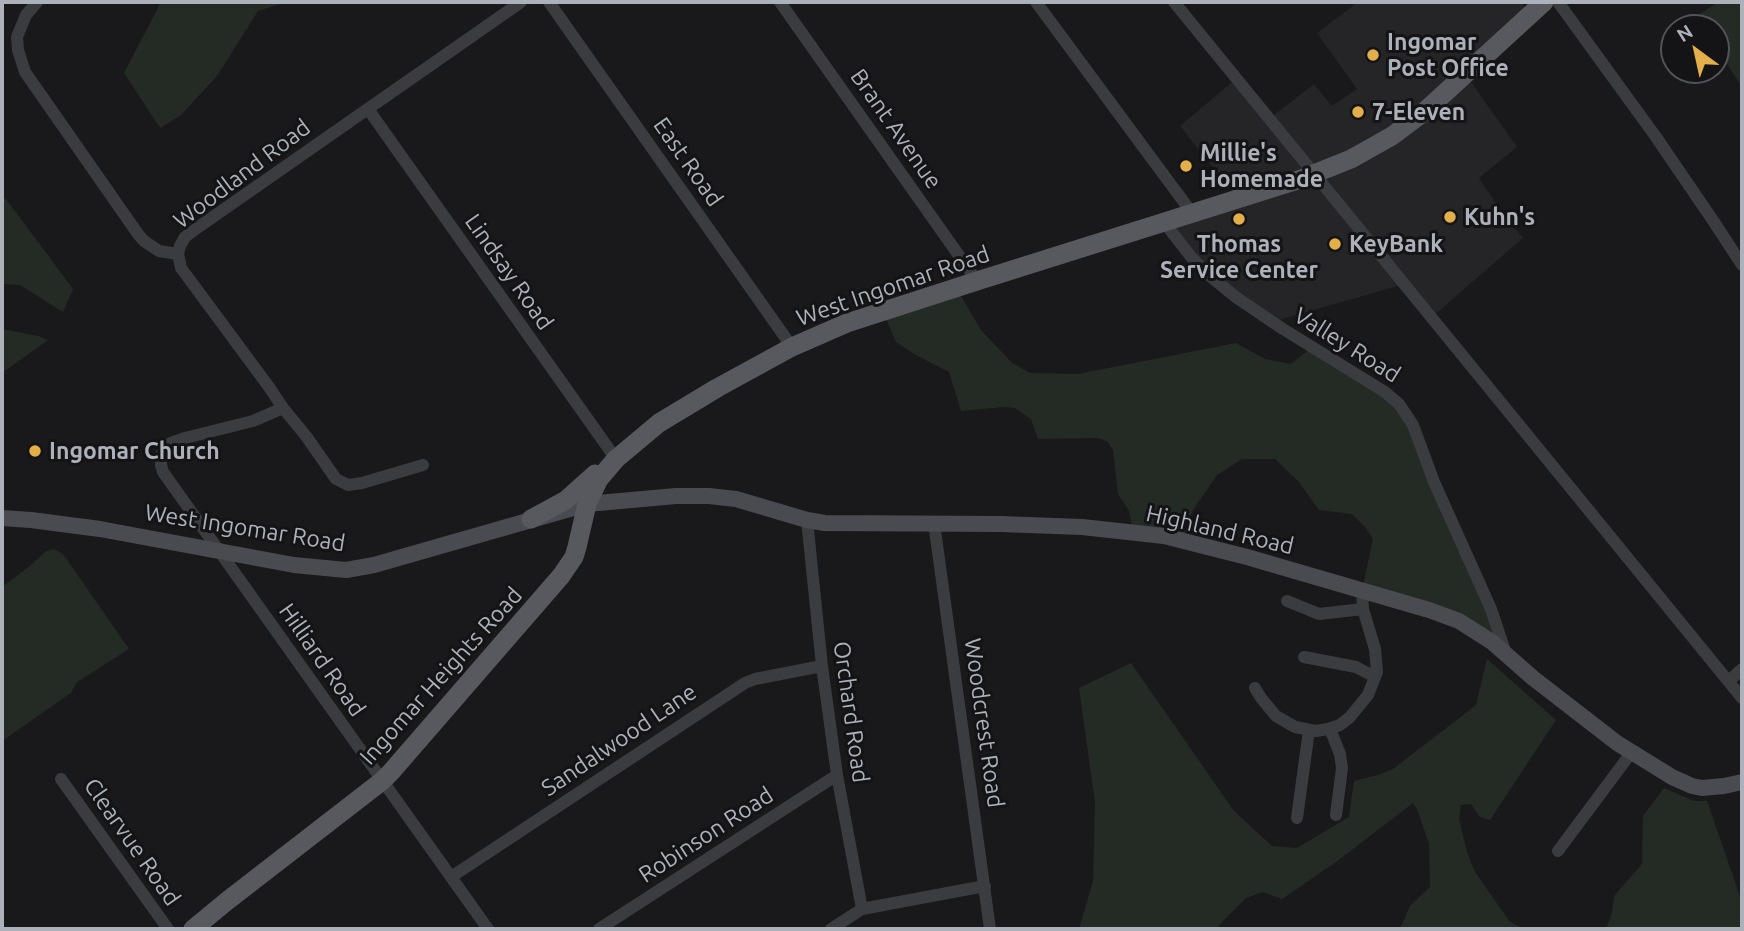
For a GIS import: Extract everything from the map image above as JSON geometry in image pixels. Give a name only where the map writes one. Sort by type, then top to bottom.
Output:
[{"type":"main road","name":"West Ingomar Road","points":[[587,504],[599,479],[616,459],[645,434],[678,411],[792,347],[847,323],[1315,174],[1351,159],[1406,126],[1436,102],[1537,4]]},
{"type":"main road","points":[[531,519],[566,500],[616,459]]},
{"type":"main road","name":"Ingomar Heights Road","points":[[193,929],[382,781],[411,750],[561,576],[577,547],[587,504]]},
{"type":"street","points":[[37,2],[26,15],[18,37],[18,50],[25,72],[138,234],[159,251],[178,254]]},
{"type":"street","name":"Woodland Road","points":[[423,465],[362,483],[344,484],[333,476],[181,268],[178,254],[186,237],[200,226],[521,2]]},
{"type":"street","name":"East Road","points":[[549,2],[792,347]]},
{"type":"street","name":"Brant Avenue","points":[[780,2],[977,281]]},
{"type":"street","points":[[1036,2],[1192,214]]},
{"type":"street","points":[[1174,2],[1742,698]]},
{"type":"street","points":[[1558,2],[1663,148],[1742,265]]},
{"type":"street","name":"Lindsay Road","points":[[368,109],[616,459]]},
{"type":"street","name":"Valley Road","points":[[1164,222],[1192,258],[1237,298],[1385,392],[1406,413],[1451,522],[1492,609],[1506,654]]},
{"type":"street","points":[[219,552],[163,472],[163,450],[171,443],[185,438],[254,421],[283,408]]},
{"type":"street","name":"Highland Road","points":[[587,504],[676,496],[709,496],[736,499],[807,520],[837,523],[1082,527],[1164,536],[1247,557],[1459,621],[1492,642],[1542,685],[1631,753],[1672,777],[1692,786],[1713,787],[1742,782]]},
{"type":"street","name":"West Ingomar Road","points":[[2,518],[100,529],[305,567],[346,570],[374,565],[587,504]]},
{"type":"street","name":"Orchard Road","points":[[807,520],[822,666],[837,775],[862,909]]},
{"type":"street","name":"Woodcrest Road","points":[[934,523],[990,929]]},
{"type":"street","name":"Hilliard Road","points":[[219,552],[488,929]]},
{"type":"street","points":[[1255,688],[1276,716],[1295,727],[1309,730],[1330,729],[1340,724],[1360,706],[1368,695],[1377,672],[1375,649],[1363,610],[1362,591]]},
{"type":"street","points":[[1287,601],[1319,614],[1363,610]]},
{"type":"street","points":[[1304,657],[1356,667],[1375,677]]},
{"type":"street","name":"Sandalwood Lane","points":[[451,877],[732,690],[755,679],[822,666]]},
{"type":"street","points":[[1728,681],[1742,670]]},
{"type":"street","points":[[1330,729],[1340,754],[1342,768],[1336,815]]},
{"type":"street","points":[[1297,818],[1309,730]]},
{"type":"street","points":[[1558,851],[1631,753]]},
{"type":"street","name":"Robinson Road","points":[[599,929],[837,775]]},
{"type":"street","name":"Clearvue Road","points":[[61,779],[168,929]]},
{"type":"street","points":[[831,929],[862,909],[985,886]]},
{"type":"shaded area","points":[[161,2],[286,2],[258,11],[217,76],[181,115],[160,128],[124,73]]},
{"type":"shaded area","points":[[1358,2],[1521,2],[1526,9],[1451,79],[1391,127],[1346,152],[1234,194],[1180,126],[1237,78],[1270,118],[1314,84],[1332,106],[1357,89],[1317,33]]},
{"type":"shaded area","points":[[1719,2],[1742,2],[1742,87],[1730,69],[1730,14],[1699,14]]},
{"type":"shaded area","points":[[1466,75],[1517,147],[1479,178],[1523,238],[1432,317],[1405,284],[1272,322],[1237,298],[1165,222],[1338,165]]},
{"type":"shaded area","points":[[2,197],[73,289],[63,312],[20,285],[2,284]]},
{"type":"shaded area","points":[[956,288],[981,330],[1012,363],[1030,373],[1078,374],[1236,343],[1265,359],[1291,364],[1312,347],[1399,404],[1506,654],[1480,634],[1362,591],[1373,539],[1352,514],[1319,510],[1299,482],[1275,459],[1242,459],[1217,475],[1193,510],[1183,540],[1133,532],[1129,511],[1118,494],[1113,450],[1108,442],[1098,438],[1038,439],[1031,419],[1015,408],[961,411],[949,372],[896,342],[883,312]]},
{"type":"shaded area","points":[[2,329],[38,336],[48,340],[2,373]]},
{"type":"shaded area","points":[[54,549],[63,554],[129,649],[77,682],[71,693],[2,741],[2,587],[46,551]]},
{"type":"shaded area","points":[[1487,659],[1556,720],[1490,820],[1480,817],[1471,804],[1461,805],[1459,819],[1475,872],[1510,922],[1525,929],[1400,929],[1410,906],[1430,887],[1429,844],[1413,803],[1282,899],[1263,892],[1246,898],[1219,925],[1220,929],[1079,929],[1093,881],[1095,803],[1079,688],[1131,663],[1234,811],[1272,846],[1297,848],[1349,817],[1354,781],[1393,769],[1476,705]]},
{"type":"shaded area","points":[[1664,788],[1694,801],[1707,801],[1742,902],[1742,929],[1606,929],[1614,896],[1642,864],[1643,816]]},
{"type":"place","name":"Ingomar Post Office","points":[[1373,55]]},
{"type":"place","name":"7-Eleven","points":[[1358,112]]},
{"type":"place","name":"Millie's Homemade","points":[[1186,166]]},
{"type":"place","name":"Kuhn's","points":[[1450,217]]},
{"type":"place","name":"Thomas Service Center","points":[[1239,219]]},
{"type":"place","name":"KeyBank","points":[[1335,244]]},
{"type":"place","name":"Ingomar Church","points":[[35,451]]}]
